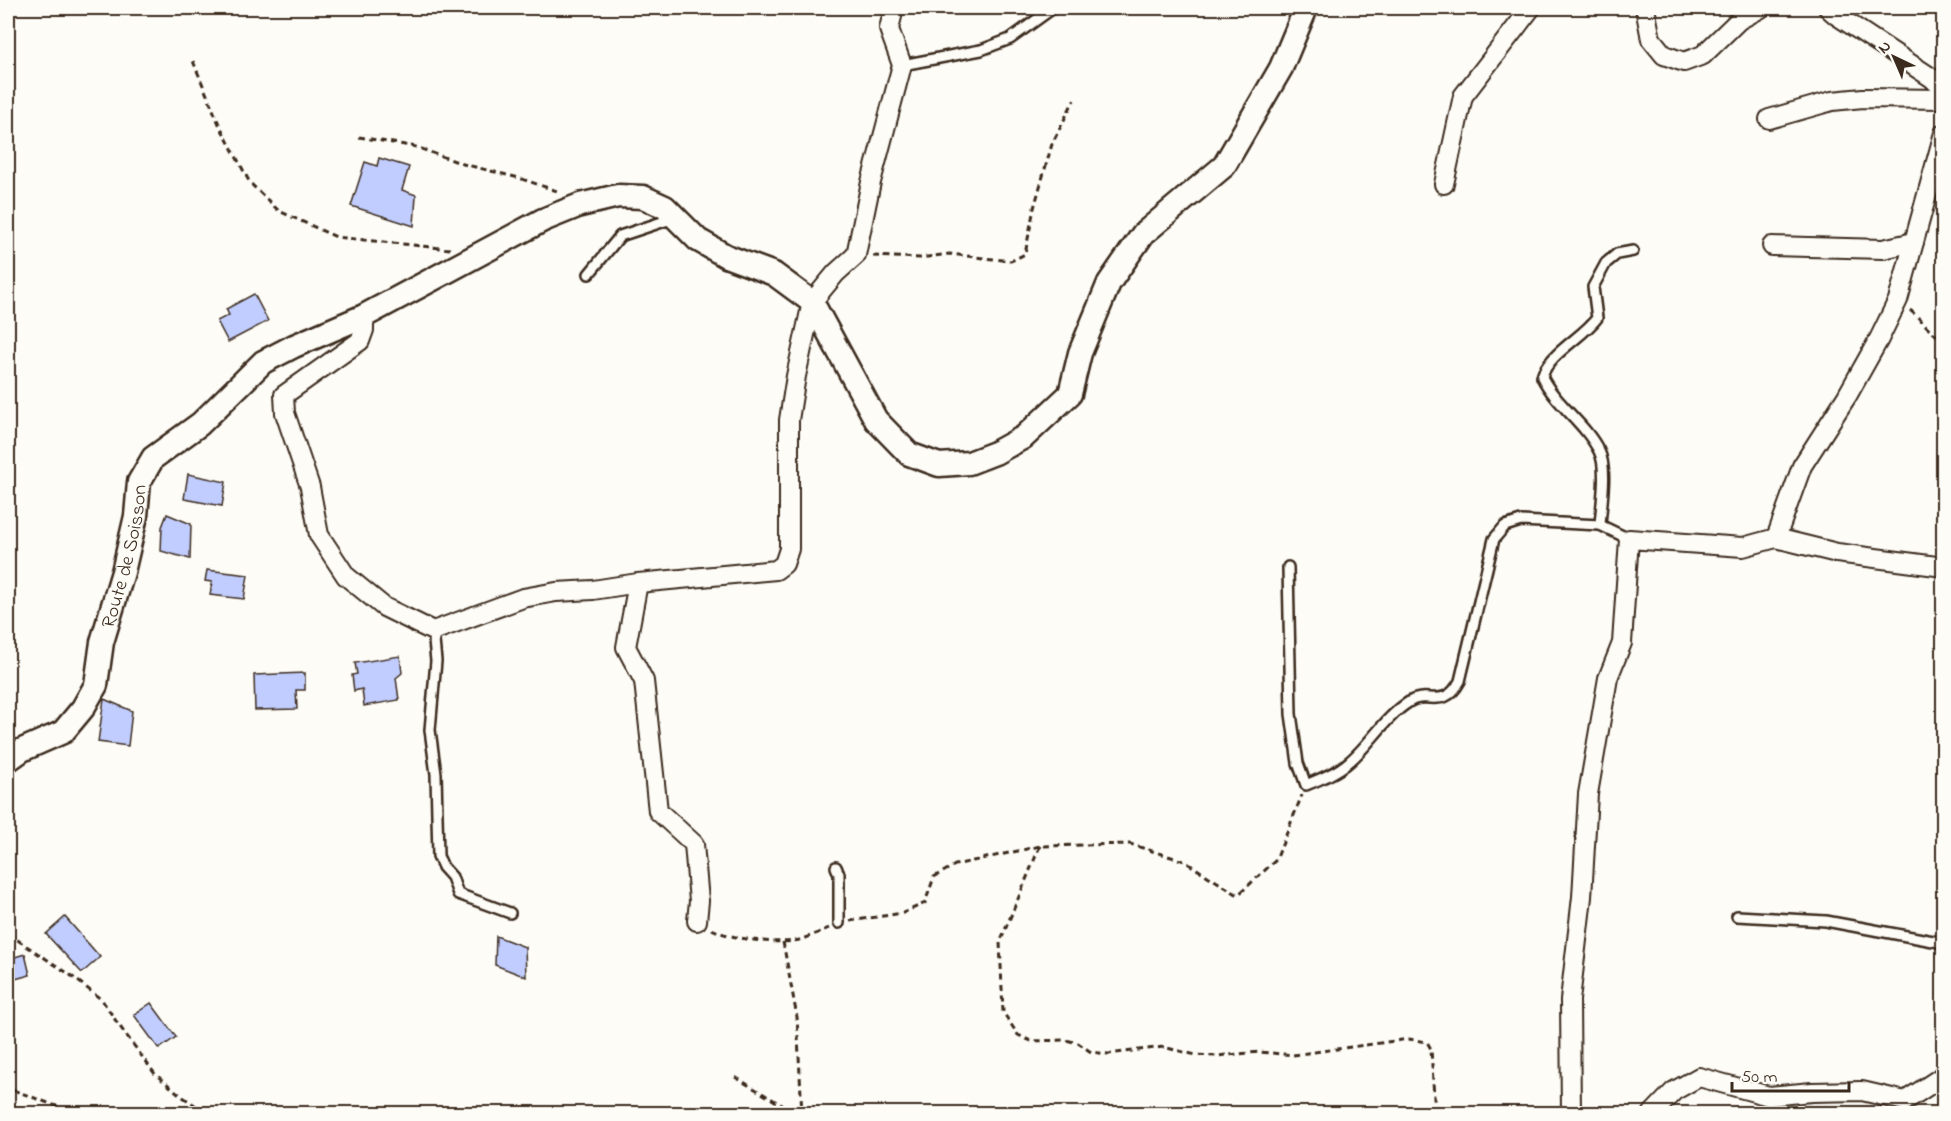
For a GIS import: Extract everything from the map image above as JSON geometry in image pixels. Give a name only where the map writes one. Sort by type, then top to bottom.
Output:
[{"type":"street","points":[[364,316],[364,330],[360,341],[284,395],[285,413],[310,487],[319,536],[346,576],[384,607],[433,631],[523,597],[776,570],[783,564],[789,549],[789,420],[812,302],[836,273],[856,255],[871,183],[902,65],[889,29],[894,8]]},
{"type":"street","points":[[812,302],[876,420],[909,454],[939,465],[969,463],[995,453],[1024,437],[1070,394],[1080,353],[1109,283],[1143,234],[1224,165],[1281,68],[1306,8]]},
{"type":"street","points":[[1444,184],[1463,96],[1531,8]]},
{"type":"street","points":[[1645,8],[1651,39],[1664,56],[1684,62],[1703,55],[1739,20],[1761,8]]},
{"type":"street","points":[[1828,8],[1932,78],[1944,90]]},
{"type":"street","points":[[1769,119],[1842,100],[1944,99]]},
{"type":"street","points":[[1776,538],[1802,466],[1880,339],[1898,300],[1944,133]]},
{"type":"street","name":"Route de Soisson","points":[[8,760],[22,750],[63,732],[83,708],[96,685],[102,642],[123,572],[136,516],[140,482],[153,458],[200,424],[263,362],[364,316],[543,220],[580,205],[618,196],[643,197],[664,207],[698,240],[726,256],[774,274],[812,302]]},
{"type":"street","points":[[1772,246],[1882,249],[1914,242]]},
{"type":"street","points":[[1571,1113],[1570,1000],[1582,897],[1588,794],[1608,678],[1623,643],[1629,539],[1743,547],[1776,538],[1838,554],[1944,567]]},
{"type":"street","points":[[638,583],[626,647],[644,681],[658,811],[694,844],[699,901],[697,921]]},
{"type":"street","points":[[1652,1113],[1674,1091],[1699,1077],[1769,1096],[1862,1091],[1905,1101],[1944,1073]]},
{"type":"lane","points":[[902,65],[981,50],[1010,39],[1053,8]]},
{"type":"lane","points":[[589,274],[620,237],[676,218]]},
{"type":"lane","points":[[1600,525],[1603,468],[1600,452],[1547,387],[1542,377],[1545,367],[1597,318],[1593,287],[1606,263],[1617,254],[1633,251]]},
{"type":"lane","points":[[1288,567],[1291,714],[1298,763],[1306,785],[1350,762],[1391,717],[1410,700],[1444,697],[1454,691],[1460,681],[1494,539],[1505,526],[1521,521],[1600,525],[1629,539]]},
{"type":"lane","points":[[433,631],[436,661],[430,730],[436,774],[438,856],[443,867],[452,877],[458,894],[510,913]]},
{"type":"lane","points":[[836,867],[839,874],[839,923]]},
{"type":"lane","points":[[1737,916],[1826,921],[1944,943]]},
{"type":"path","points":[[193,61],[219,124],[250,183],[279,212],[336,237],[460,250],[478,255]]},
{"type":"path","points":[[856,255],[920,258],[949,254],[1011,261],[1025,254],[1034,208],[1052,144],[1074,100]]},
{"type":"path","points":[[359,137],[416,147],[463,164],[555,189],[580,205]]},
{"type":"path","points":[[1898,300],[1921,318],[1933,334],[1944,341]]},
{"type":"path","points":[[697,921],[721,934],[740,938],[783,942],[800,940],[839,923],[903,913],[925,903],[934,877],[955,865],[1040,846],[1130,844],[1184,861],[1238,895],[1276,860],[1306,785]]},
{"type":"path","points":[[1040,846],[1000,942],[1003,1012],[1017,1035],[1031,1041],[1066,1040],[1078,1043],[1091,1052],[1100,1053],[1163,1047],[1196,1055],[1216,1056],[1260,1052],[1293,1055],[1409,1039],[1427,1042],[1431,1049],[1434,1113]]},
{"type":"path","points":[[8,935],[69,974],[102,1000],[155,1074],[183,1098],[208,1113]]},
{"type":"path","points":[[783,942],[797,1017],[802,1113]]},
{"type":"path","points":[[735,1077],[797,1113]]},
{"type":"path","points":[[13,1090],[78,1113]]},
{"type":"building","points":[[379,158],[409,167],[402,190],[416,195],[414,226],[351,206],[365,162],[377,166]]},
{"type":"building","points":[[254,294],[268,321],[228,342],[217,321],[229,315],[226,309]]},
{"type":"building","points":[[188,474],[226,482],[222,506],[184,499]]},
{"type":"building","points":[[167,514],[191,524],[190,559],[161,551],[162,527]]},
{"type":"building","points":[[207,570],[248,575],[244,599],[210,595],[212,582],[205,581]]},
{"type":"building","points":[[400,656],[402,673],[396,678],[399,700],[364,706],[362,689],[354,691],[352,675],[357,674],[355,663]]},
{"type":"building","points":[[305,673],[305,690],[296,690],[297,709],[255,710],[254,675]]},
{"type":"building","points":[[104,699],[132,711],[128,746],[98,742]]},
{"type":"building","points":[[65,917],[100,957],[82,973],[46,934]]},
{"type":"building","points":[[496,936],[525,947],[526,977],[495,965]]},
{"type":"building","points":[[25,954],[30,975],[8,981],[8,959]]},
{"type":"building","points":[[151,1003],[176,1037],[159,1049],[134,1015]]}]
